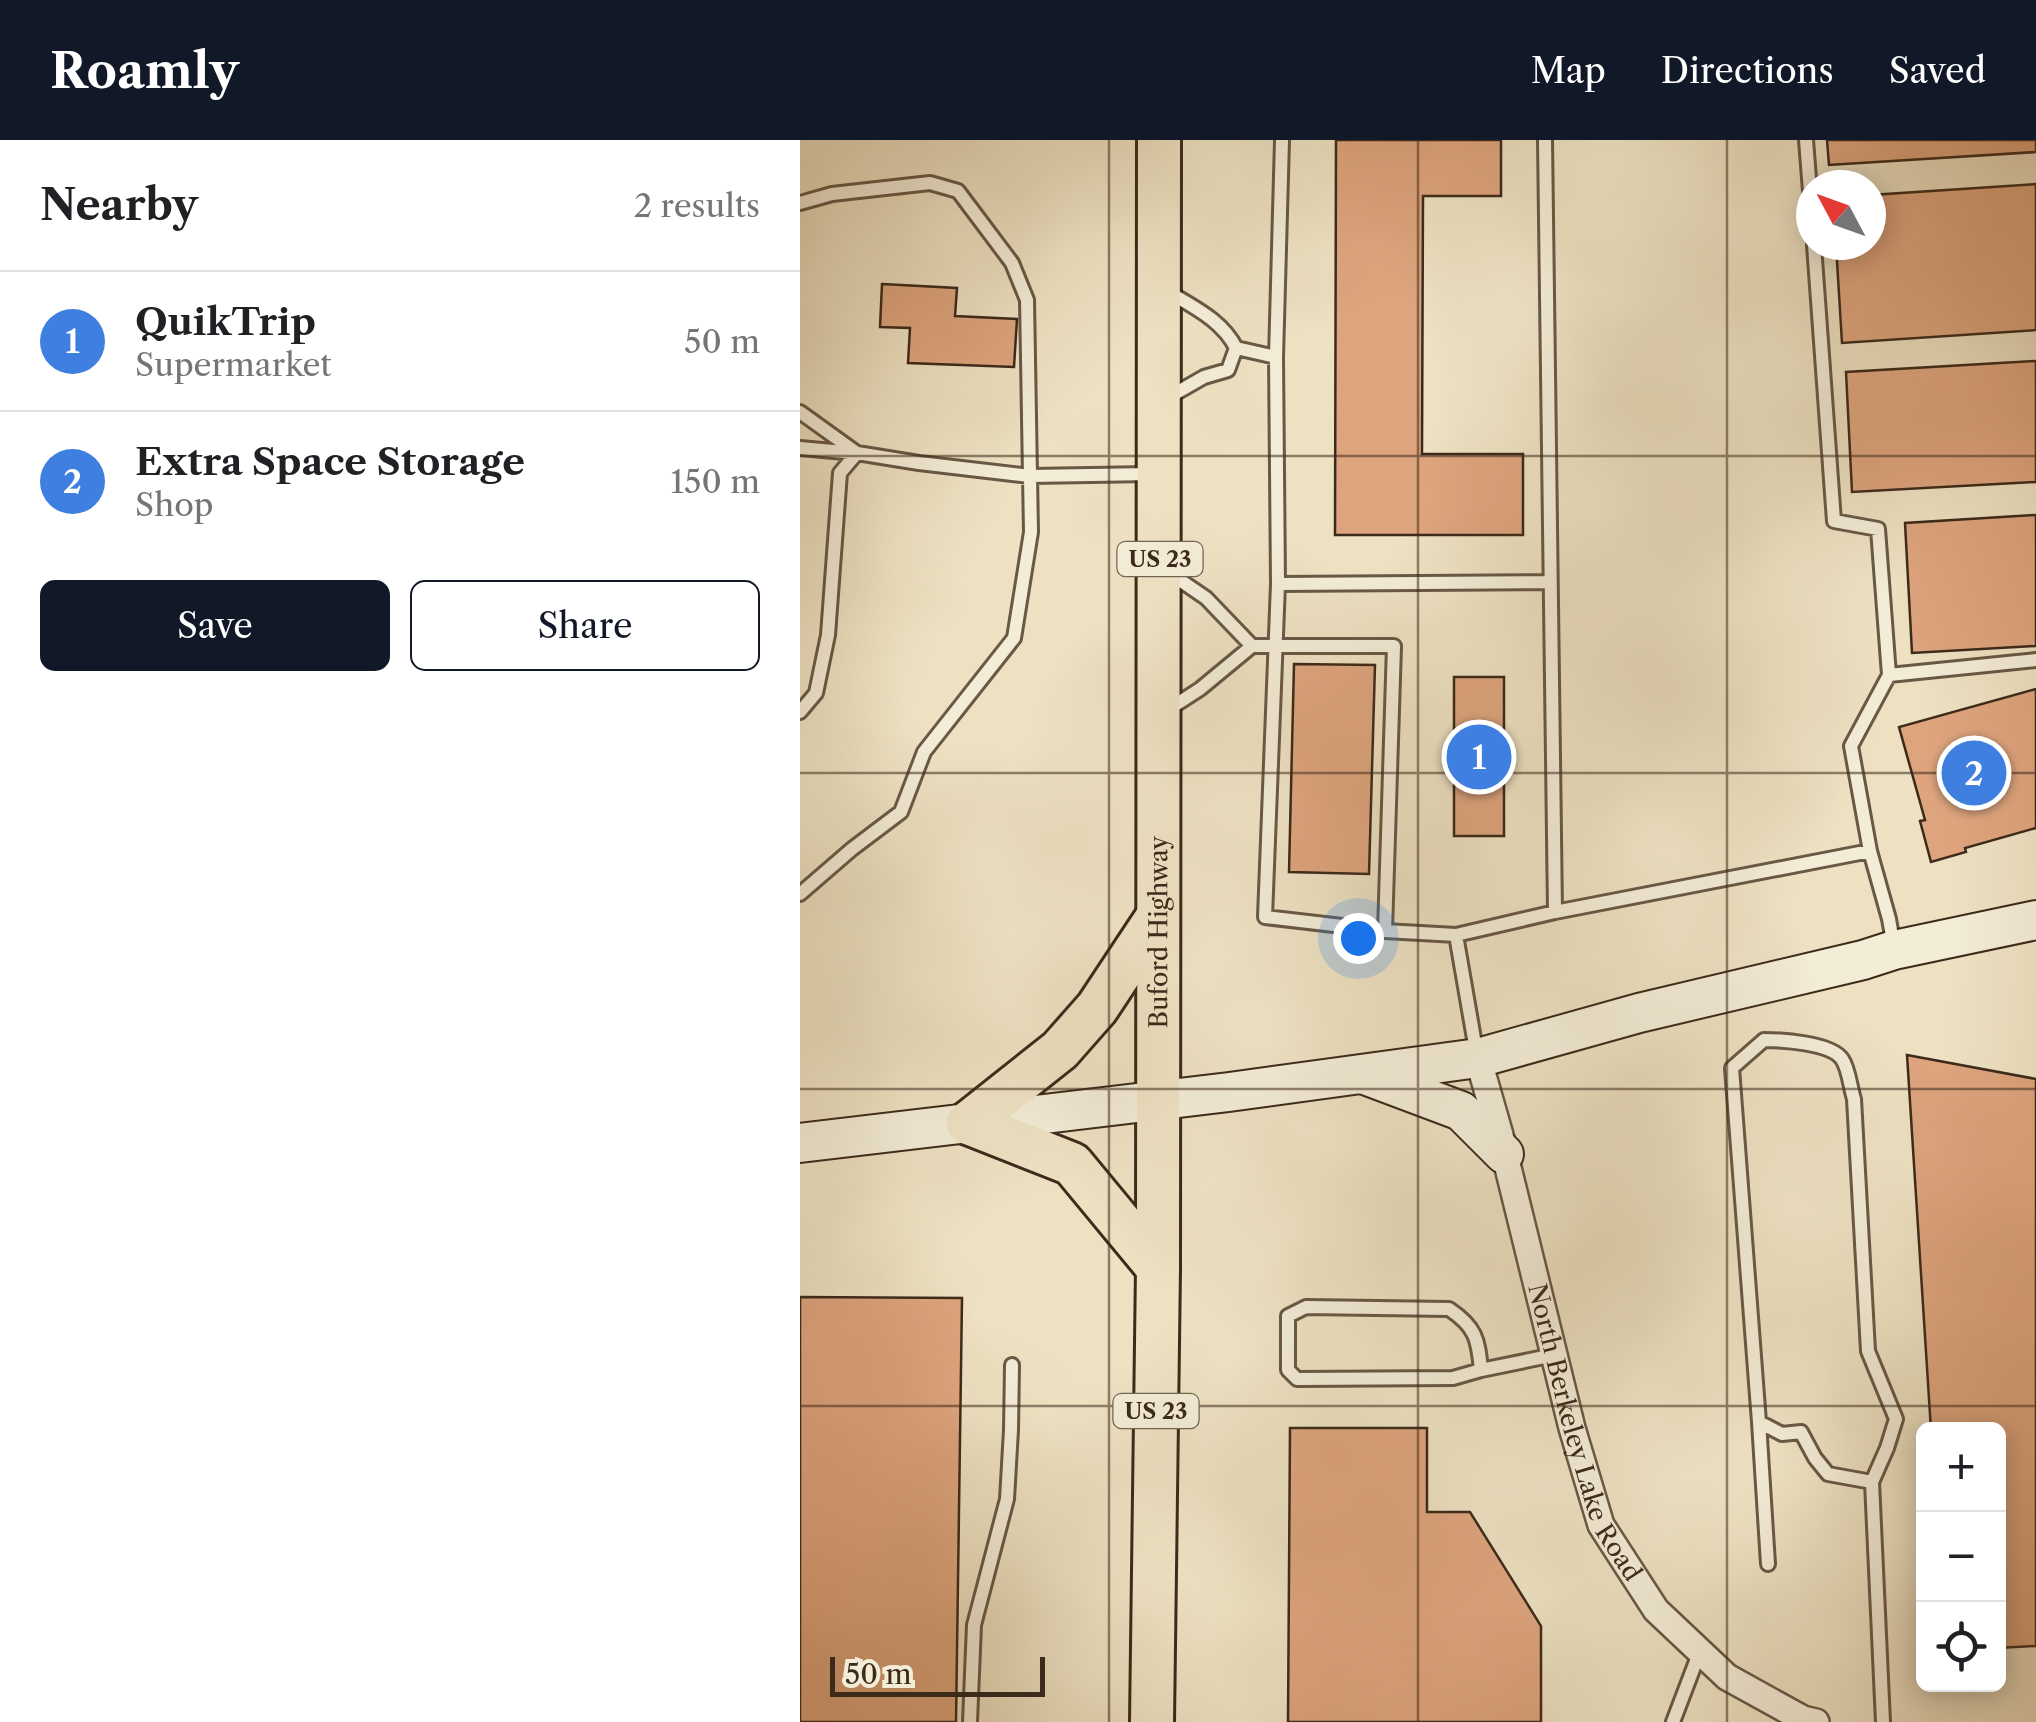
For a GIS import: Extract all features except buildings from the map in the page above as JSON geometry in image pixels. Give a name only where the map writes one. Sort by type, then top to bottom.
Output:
[{"type":"main road","name":"Buford Highway","points":[[1152,1722],[1158,1268],[1158,140]]},
{"type":"main road","points":[[968,1123],[1060,1050],[1097,1008],[1158,916]]},
{"type":"main road","points":[[968,1123],[1072,1164],[1158,1268]]},
{"type":"street","points":[[800,1143],[1478,1058],[1639,1013],[1894,950],[2036,920]]},
{"type":"street","name":"North Berkeley Lake Road","points":[[1478,1058],[1601,1524],[1656,1610],[1727,1677],[1816,1722]]},
{"type":"street","points":[[1362,1074],[1461,1111],[1504,1154]]},
{"type":"lane","points":[[1282,140],[1276,356],[1278,584],[1266,917],[1456,935],[1870,851]]},
{"type":"lane","points":[[1545,140],[1555,912]]},
{"type":"lane","points":[[1806,140],[1808,170]]},
{"type":"lane","points":[[800,203],[832,194],[930,183],[958,191],[1012,263],[1027,300],[1031,532],[1014,638],[924,752],[901,812],[800,894]]},
{"type":"lane","points":[[1815,260],[1834,521],[1878,529],[1889,675],[1851,746],[1870,851],[1894,950]]},
{"type":"lane","points":[[1158,285],[1210,318],[1228,334],[1236,348],[1276,356]]},
{"type":"lane","points":[[1158,403],[1228,370],[1236,348]]},
{"type":"lane","points":[[800,412],[857,453]]},
{"type":"lane","points":[[800,448],[1030,476],[1159,474]]},
{"type":"lane","points":[[800,712],[816,693],[828,634],[840,473],[857,453]]},
{"type":"lane","points":[[1160,567],[1206,598],[1252,646]]},
{"type":"lane","points":[[1278,584],[1549,582]]},
{"type":"lane","points":[[1159,715],[1200,689],[1252,646],[1394,646],[1384,931]]},
{"type":"lane","points":[[1889,675],[2036,660]]},
{"type":"lane","points":[[1456,935],[1478,1058]]},
{"type":"lane","points":[[1768,1564],[1732,1068],[1764,1040],[1782,1040],[1832,1050],[1843,1060],[1854,1099],[1868,1351],[1896,1419],[1872,1482],[1884,1722]]},
{"type":"lane","points":[[1481,1370],[1479,1342],[1467,1321],[1448,1310],[1306,1308],[1288,1316],[1288,1370],[1297,1379],[1454,1378],[1554,1356]]},
{"type":"lane","points":[[970,1722],[974,1625],[1007,1499],[1012,1364]]},
{"type":"lane","points":[[1758,1422],[1782,1434],[1801,1432],[1828,1474],[1872,1482]]},
{"type":"lane","points":[[1672,1722],[1700,1651]]},
{"type":"place","name":"QuikTrip","points":[[1479,757]]},
{"type":"place","name":"Extra Space Storage","points":[[1974,773]]}]
